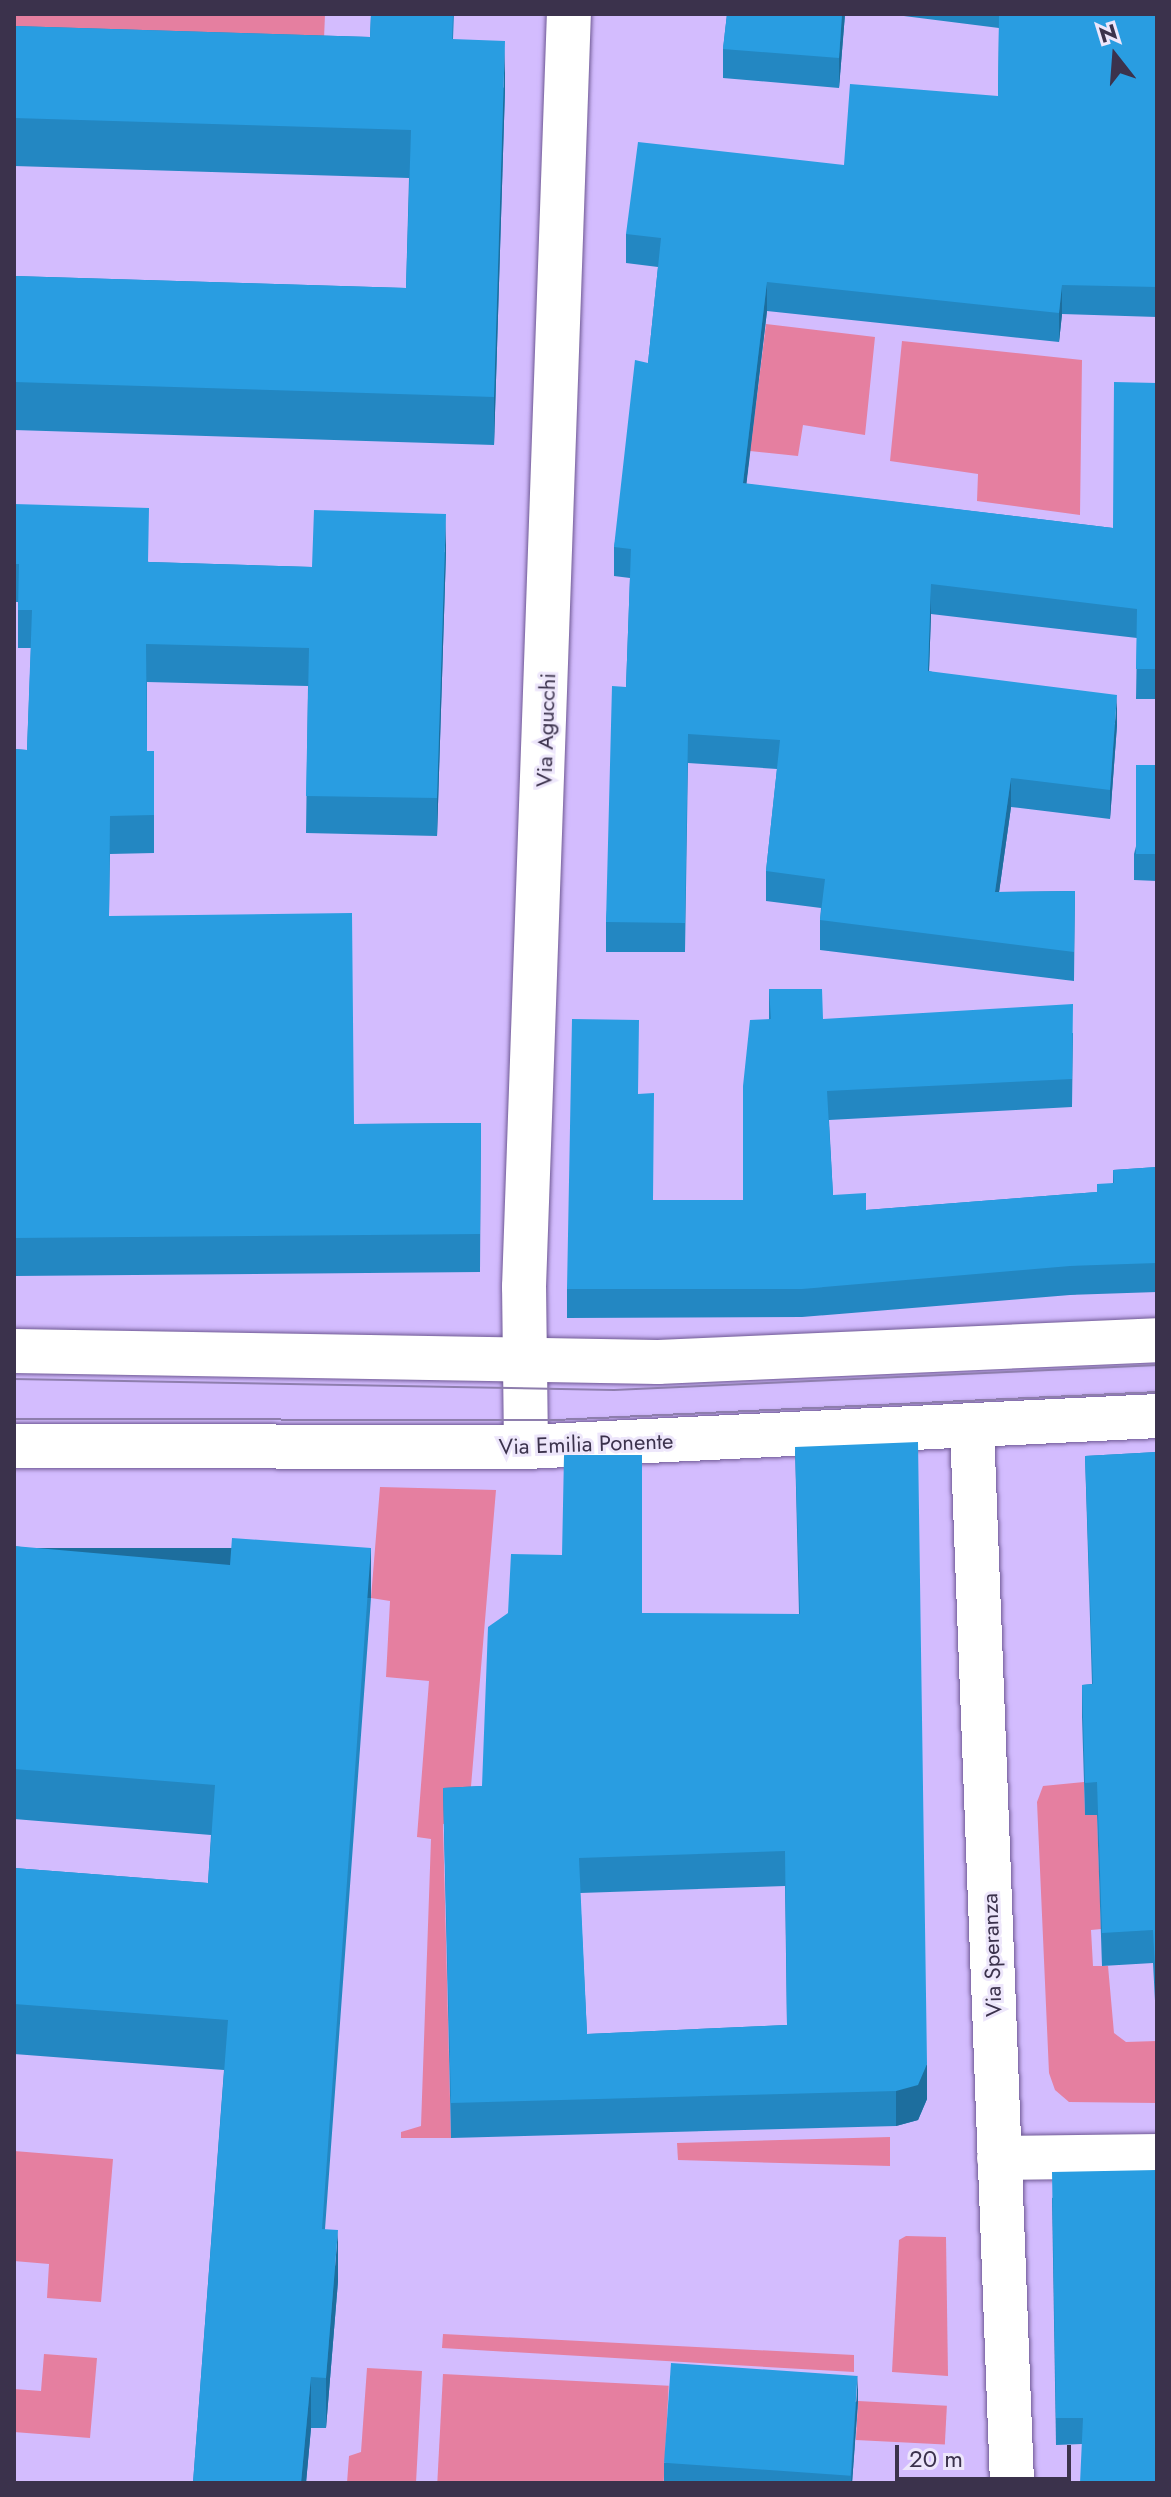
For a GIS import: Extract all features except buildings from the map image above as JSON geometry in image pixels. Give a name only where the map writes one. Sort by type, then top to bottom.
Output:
[{"type":"street","name":"Via Agucchi","points":[[526,1447],[524,1359],[569,14]]},
{"type":"street","points":[[14,1351],[786,1360],[1157,1340]]},
{"type":"street","name":"Via Emilia Ponente","points":[[14,1446],[526,1447],[1157,1416]]},
{"type":"street","name":"Via Speranza","points":[[972,1427],[1012,2483]]},
{"type":"street","points":[[999,2158],[1157,2156]]},
{"type":"shaded area","points":[[14,14],[325,14],[324,39],[14,28]]},
{"type":"shaded area","points":[[766,324],[875,337],[865,435],[803,425],[798,456],[750,451]]},
{"type":"shaded area","points":[[902,341],[1082,360],[1080,515],[977,501],[978,474],[890,461]]},
{"type":"shaded area","points":[[380,1487],[496,1490],[468,1822],[443,1824],[451,2138],[401,2138],[401,2132],[421,2126],[431,1839],[417,1837],[429,1681],[386,1677],[390,1601],[371,1598]]},
{"type":"shaded area","points":[[1084,1782],[1085,1815],[1097,1815],[1101,1929],[1091,1930],[1093,1966],[1108,1966],[1114,2033],[1126,2042],[1157,2041],[1157,2103],[1069,2102],[1055,2090],[1049,2073],[1037,1802],[1043,1786]]},
{"type":"shaded area","points":[[890,2137],[890,2166],[678,2160],[677,2143]]},
{"type":"shaded area","points":[[14,2151],[113,2159],[101,2302],[47,2298],[49,2264],[14,2261]]},
{"type":"shaded area","points":[[906,2236],[946,2237],[948,2376],[892,2372],[899,2240]]},
{"type":"shaded area","points":[[443,2334],[854,2355],[854,2372],[442,2348]]},
{"type":"shaded area","points":[[44,2354],[97,2358],[90,2438],[14,2432],[14,2389],[41,2391]]},
{"type":"shaded area","points":[[367,2368],[422,2371],[416,2483],[347,2483],[349,2456],[361,2452]]},
{"type":"shaded area","points":[[443,2374],[669,2386],[664,2483],[437,2483]]},
{"type":"shaded area","points":[[858,2401],[947,2406],[945,2445],[856,2440]]},
{"type":"tram line","points":[[14,1379],[614,1390],[1157,1365]]},
{"type":"tram line","points":[[14,1419],[555,1420],[1157,1392]]}]
